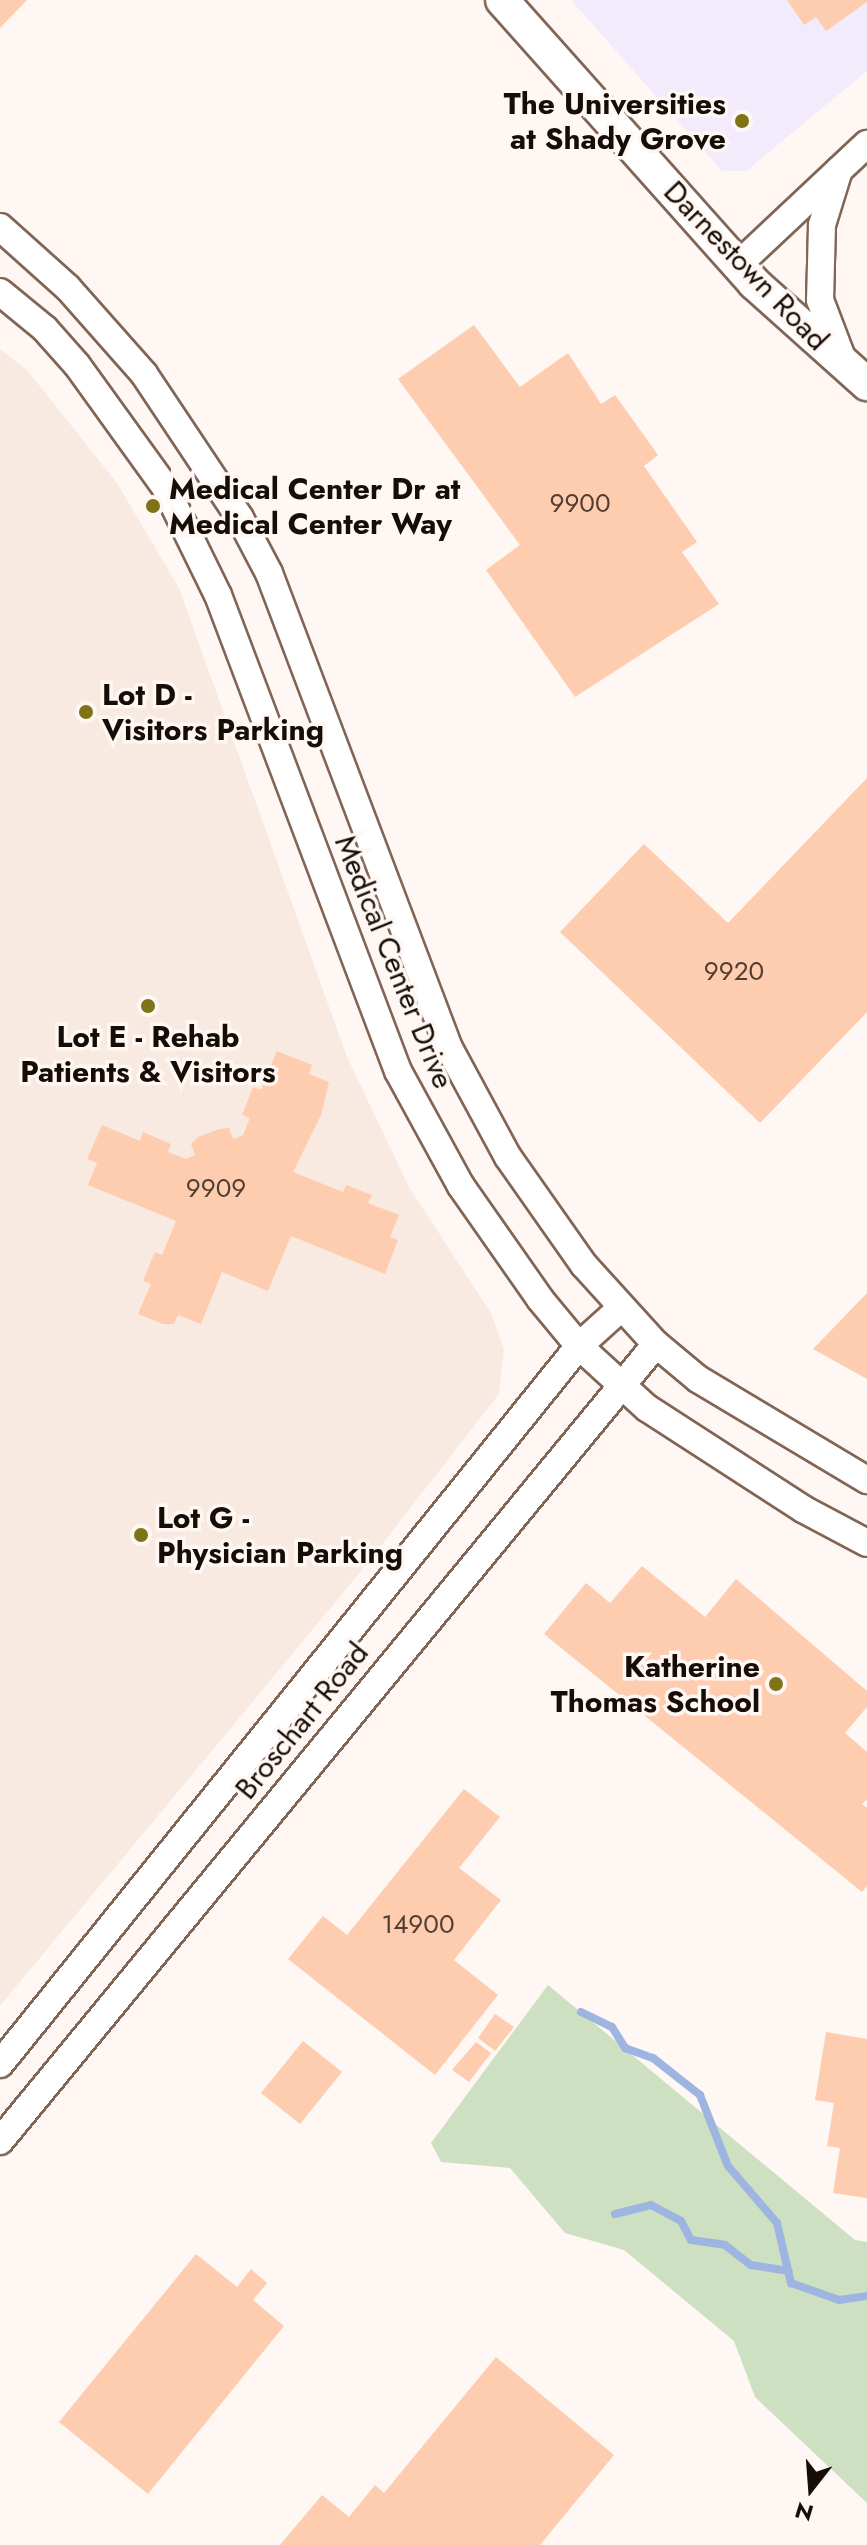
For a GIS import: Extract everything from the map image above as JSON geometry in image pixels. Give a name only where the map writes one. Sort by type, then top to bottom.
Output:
[{"type":"main road","name":"Darnestown Road","points":[[502,0],[738,265],[856,376]]},
{"type":"street","points":[[738,265],[867,144]]},
{"type":"street","points":[[839,170],[822,225],[820,300],[856,376]]},
{"type":"street","name":"Medical Center Drive","points":[[0,227],[68,288],[144,374],[240,518],[269,573],[449,1048],[508,1157],[620,1309],[656,1344],[698,1379],[867,1480]]},
{"type":"street","name":"Medical Center Drive","points":[[0,292],[45,329],[77,365],[121,419],[165,487],[218,595],[398,1071],[461,1186],[579,1346],[621,1385],[665,1423],[867,1543]]},
{"type":"street","name":"Broschart Road","points":[[0,2064],[579,1346],[620,1309]]},
{"type":"street","name":"Broschart Road","points":[[0,2141],[656,1344]]},
{"type":"shaded area","name":"The Universities at Shady Grove","points":[[571,0],[867,0],[867,71],[746,171],[722,171]]},
{"type":"shaded area","points":[[0,349],[27,370],[117,483],[179,588],[347,1057],[409,1187],[491,1313],[504,1349],[499,1394],[362,1570],[0,2006]]},
{"type":"green space","points":[[548,1985],[855,2240],[867,2242],[867,2503],[755,2397],[734,2341],[624,2250],[565,2233],[510,2168],[441,2162],[431,2143]]},
{"type":"building","points":[[0,0],[27,0],[0,28]]},
{"type":"building","points":[[787,0],[867,2],[826,31],[816,17],[804,25]]},
{"type":"building","points":[[474,325],[520,387],[568,353],[601,404],[615,395],[658,455],[644,466],[697,542],[682,552],[719,604],[575,697],[486,570],[520,545],[398,379]]},
{"type":"building","points":[[867,778],[867,1012],[760,1123],[560,932],[644,844],[728,923]]},
{"type":"building","points":[[277,1051],[312,1065],[309,1074],[329,1082],[321,1115],[293,1172],[343,1192],[346,1185],[372,1195],[368,1203],[399,1215],[390,1237],[398,1240],[385,1274],[291,1236],[268,1291],[222,1272],[201,1324],[178,1315],[174,1324],[163,1324],[138,1314],[151,1284],[143,1281],[155,1252],[162,1255],[176,1221],[88,1185],[97,1163],[87,1159],[102,1125],[140,1141],[143,1132],[171,1144],[168,1152],[186,1159],[195,1155],[191,1144],[198,1137],[229,1128],[233,1139],[243,1135],[250,1118],[242,1115],[253,1087],[261,1090]]},
{"type":"building","points":[[867,1293],[867,1379],[813,1349]]},
{"type":"building","points":[[642,1566],[705,1617],[736,1579],[867,1691],[867,1707],[845,1733],[867,1752],[867,1799],[862,1804],[867,1808],[867,1886],[862,1892],[544,1634],[586,1583],[610,1603]]},
{"type":"building","points":[[464,1789],[500,1817],[459,1868],[501,1900],[454,1960],[498,1995],[435,2075],[288,1959],[323,1916],[347,1935]]},
{"type":"building","points":[[495,2014],[514,2027],[495,2051],[478,2038]]},
{"type":"building","points":[[826,2032],[867,2039],[867,2198],[833,2193],[840,2148],[827,2146],[834,2103],[815,2100]]},
{"type":"building","points":[[303,2041],[342,2072],[300,2124],[261,2093]]},
{"type":"building","points":[[476,2042],[491,2053],[469,2082],[452,2070]]},
{"type":"building","points":[[196,2254],[237,2287],[251,2269],[267,2283],[253,2300],[284,2326],[148,2494],[59,2422]]},
{"type":"building","points":[[496,2357],[614,2455],[540,2545],[280,2545],[322,2495],[349,2517],[375,2485],[384,2493]]},
{"type":"waterway","points":[[581,2012],[612,2027],[625,2048],[653,2058],[700,2095],[728,2166],[777,2223],[791,2283],[839,2300],[867,2296]]},
{"type":"waterway","points":[[615,2214],[651,2205],[681,2221],[691,2240],[725,2245],[751,2265],[789,2271]]},
{"type":"place","name":"The Universities at Shady Grove","points":[[742,121]]},
{"type":"place","name":"Medical Center Dr at Medical Center Way","points":[[153,506]]},
{"type":"place","name":"Lot D - Visitors Parking","points":[[86,712]]},
{"type":"place","name":"Lot E - Rehab Patients & Visitors","points":[[148,1006]]},
{"type":"place","name":"Lot G - Physician Parking","points":[[141,1535]]},
{"type":"place","name":"Katherine Thomas School","points":[[776,1684]]}]
